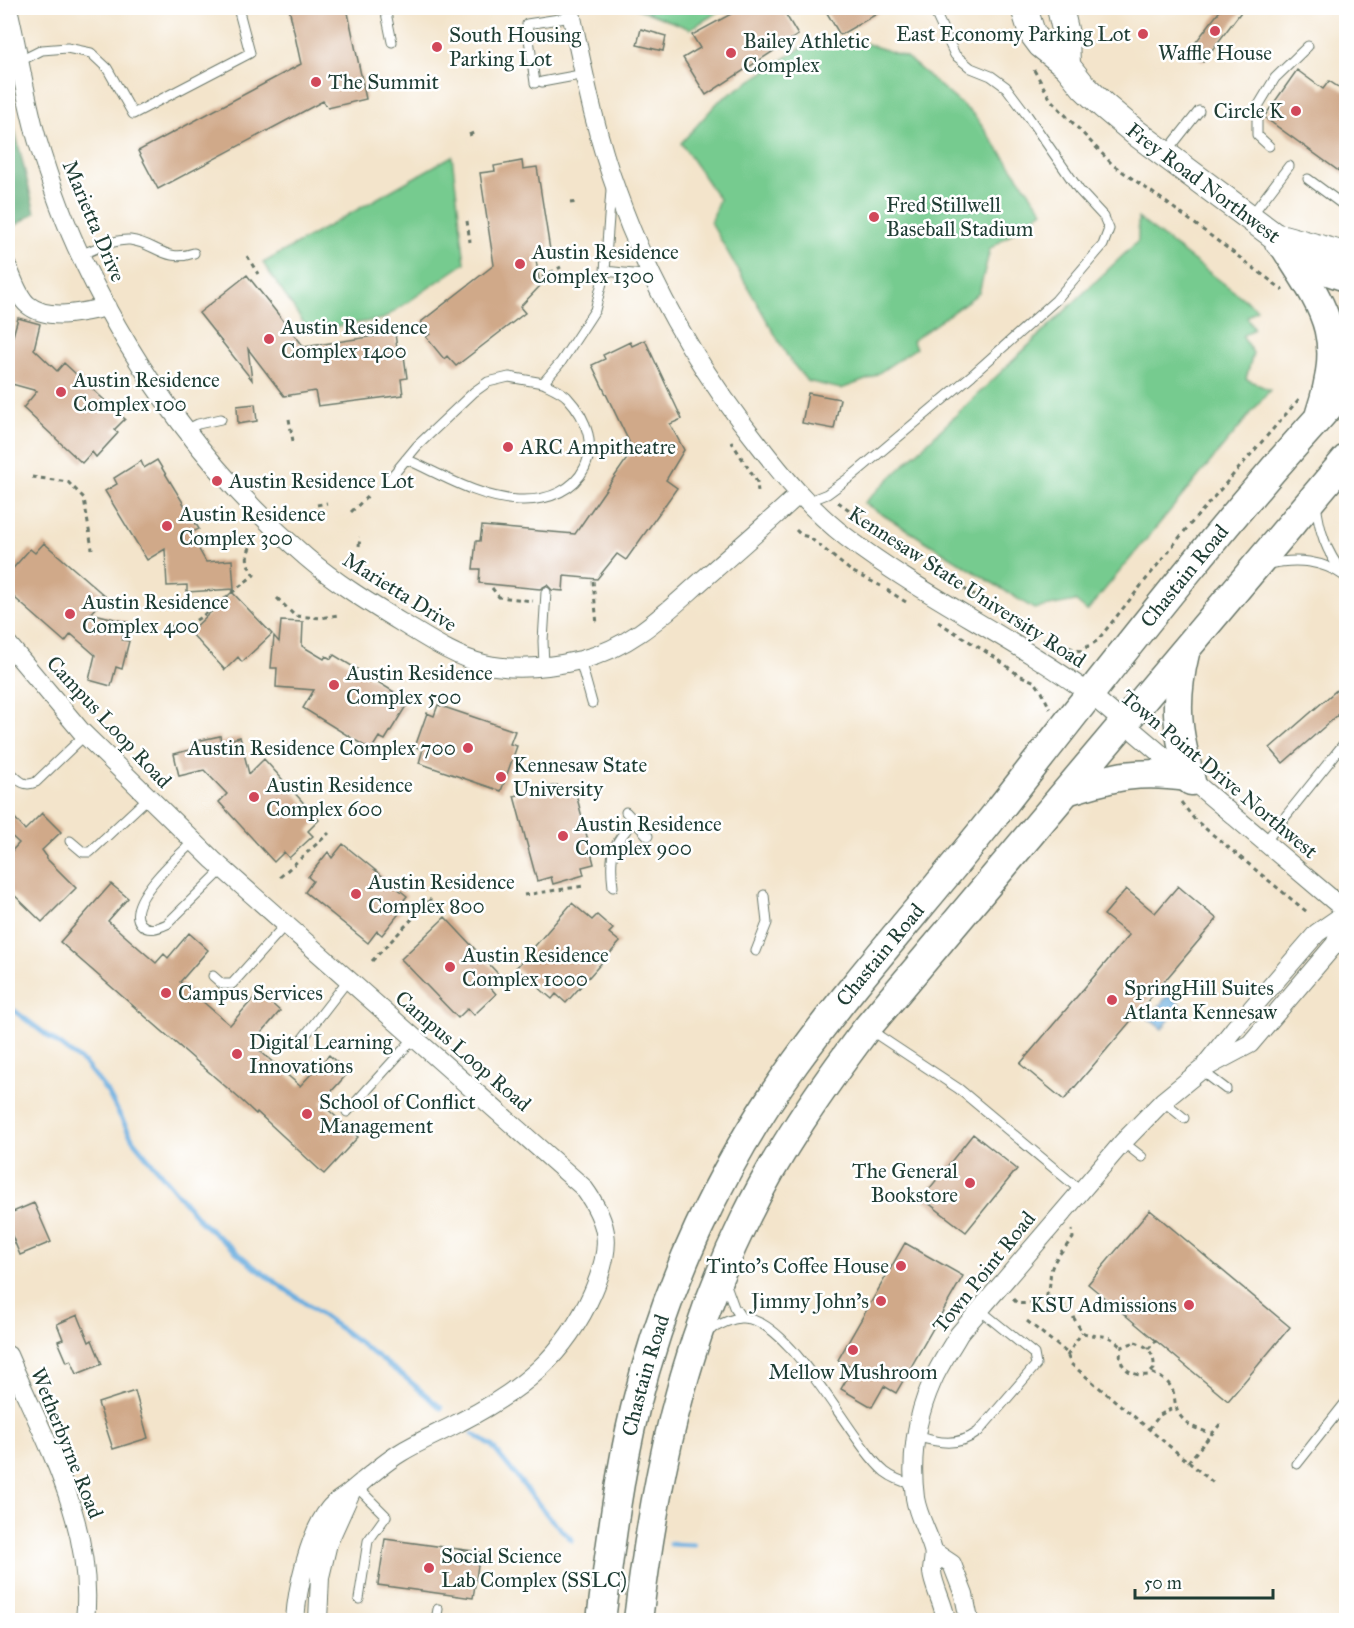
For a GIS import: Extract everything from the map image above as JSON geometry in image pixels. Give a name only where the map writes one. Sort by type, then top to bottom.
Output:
[{"type":"highway","points":[[1281,241],[1331,263]]},
{"type":"main road","name":"Frey Road Northwest","points":[[1024,8],[1032,33],[1041,45],[1067,66],[1104,106],[1281,241]]},
{"type":"main road","points":[[1060,8],[1066,34],[1067,66]]},
{"type":"main road","points":[[1281,241],[1317,298],[1328,323],[1333,351],[1331,377],[1318,418]]},
{"type":"main road","points":[[1331,263],[1347,277]]},
{"type":"main road","points":[[1331,263],[1347,290]]},
{"type":"main road","name":"Chastain Road","points":[[601,1620],[619,1488],[630,1430],[662,1319],[684,1263],[726,1176],[760,1115],[795,1063],[849,993],[1090,694],[1197,562],[1318,418],[1347,388]]},
{"type":"main road","name":"Chastain Road","points":[[641,1616],[666,1443],[695,1341],[745,1218],[776,1161],[830,1077],[867,1028],[1347,459]]},
{"type":"main road","points":[[1186,650],[1177,709],[1186,786]]},
{"type":"main road","points":[[1070,790],[1131,774],[1163,773],[1186,786]]},
{"type":"street","name":"Marietta Drive","points":[[8,8],[37,137],[60,207],[80,255],[141,365],[173,415],[241,494],[307,558],[374,606],[453,652],[483,664],[518,667],[544,666],[580,660],[614,649],[644,632],[803,498]]},
{"type":"street","name":"Kennesaw State University Road","points":[[571,12],[612,179],[628,223],[652,276],[681,330],[741,423],[803,498],[829,523],[862,549],[1059,672],[1090,694]]},
{"type":"street","points":[[8,268],[27,304],[42,313],[72,314],[107,307]]},
{"type":"street","name":"Campus Loop Road","points":[[8,645],[85,735],[223,869],[583,1186],[596,1205],[604,1226],[606,1248],[600,1274],[586,1308],[566,1340],[536,1374],[506,1397],[399,1453],[329,1507],[312,1538],[295,1620]]},
{"type":"street","name":"Town Point Drive Northwest","points":[[1090,694],[1123,723],[1186,786],[1265,842],[1347,913]]},
{"type":"street","name":"Town Point Road","points":[[946,1620],[943,1602],[932,1573],[934,1552],[919,1515],[914,1485],[915,1437],[931,1382],[959,1334],[1080,1190],[1163,1101],[1201,1070],[1317,933],[1347,913]]},
{"type":"street","name":"Wetherbyrne Road","points":[[8,1355],[72,1504],[84,1563],[87,1603],[85,1620]]},
{"type":"street","name":"Campus Loop Road","points":[[318,1620],[320,1577],[328,1543],[354,1489]]},
{"type":"street","name":"Town Point Road","points":[[934,1552],[952,1564],[964,1595],[969,1620]]},
{"type":"lane","points":[[20,61],[42,50],[67,48],[91,53],[107,68],[134,114],[250,53],[238,8]]},
{"type":"lane","points":[[385,8],[392,42]]},
{"type":"lane","points":[[803,498],[827,494],[853,475],[972,375],[1056,300],[1103,245],[1109,230],[1104,217],[1079,190],[1006,87],[992,76],[971,68],[955,55],[933,8]]},
{"type":"lane","points":[[571,12],[526,24],[538,82],[585,74]]},
{"type":"lane","points":[[1269,146],[1257,135],[1257,108],[1275,78],[1308,46]]},
{"type":"lane","points":[[1165,154],[1199,111]]},
{"type":"lane","points":[[1250,218],[1289,165]]},
{"type":"lane","points":[[1308,178],[1347,207]]},
{"type":"lane","points":[[543,383],[561,362],[595,310],[606,271],[612,179]]},
{"type":"lane","points":[[80,255],[123,240],[138,242],[171,256],[182,256],[194,252]]},
{"type":"lane","points":[[606,271],[652,276]]},
{"type":"lane","points":[[387,481],[417,446],[488,382],[509,377],[543,383],[566,395],[583,419],[591,447],[585,471],[563,492],[520,500],[489,496],[406,459]]},
{"type":"lane","points":[[186,430],[220,418]]},
{"type":"lane","points":[[1316,494],[1318,517],[1325,545],[1345,576]]},
{"type":"lane","points":[[1254,567],[1281,561],[1301,560],[1320,564],[1345,576]]},
{"type":"lane","points":[[544,666],[546,592]]},
{"type":"lane","points":[[580,660],[592,703]]},
{"type":"lane","points":[[9,770],[23,784],[29,785],[36,782],[85,735]]},
{"type":"lane","points":[[1265,842],[1347,741]]},
{"type":"lane","points":[[70,842],[83,852],[90,852],[149,797]]},
{"type":"lane","points":[[626,812],[648,836]]},
{"type":"lane","points":[[613,887],[610,864],[617,840],[634,821]]},
{"type":"lane","points":[[194,841],[166,866],[148,890],[137,913],[137,919],[144,927],[155,929],[167,924],[223,869]]},
{"type":"lane","points":[[756,951],[767,923],[764,895]]},
{"type":"lane","points":[[213,976],[222,984],[232,984],[286,924]]},
{"type":"lane","points":[[300,1042],[348,980]]},
{"type":"lane","points":[[867,1028],[959,1089],[1080,1190]]},
{"type":"lane","points":[[347,1112],[414,1038]]},
{"type":"lane","points":[[1201,1070],[1226,1089]]},
{"type":"lane","points":[[1163,1101],[1184,1118]]},
{"type":"lane","points":[[1123,1142],[1142,1157]]},
{"type":"lane","points":[[722,1270],[729,1297],[741,1317],[761,1324],[782,1340],[830,1398],[868,1455],[896,1479],[914,1485]]},
{"type":"lane","points":[[915,1437],[947,1443],[957,1443],[969,1438],[978,1432],[1036,1365],[1034,1354],[980,1310]]},
{"type":"lane","points":[[695,1341],[713,1328],[741,1317]]},
{"type":"lane","points":[[1297,1464],[1347,1402]]},
{"type":"lane","points":[[354,1489],[386,1516],[368,1542],[359,1599]]},
{"type":"lane","points":[[436,1620],[438,1609]]},
{"type":"path","points":[[1031,63],[1051,100],[1113,165],[1289,295]]},
{"type":"path","points":[[469,135],[476,132]]},
{"type":"path","points":[[570,203],[578,202]]},
{"type":"path","points":[[467,221],[470,242]]},
{"type":"path","points":[[247,256],[258,274]]},
{"type":"path","points":[[542,278],[561,267]]},
{"type":"path","points":[[835,499],[930,567],[1044,639],[1080,651],[1097,641],[1186,528],[1306,391]]},
{"type":"path","points":[[290,419],[293,441]]},
{"type":"path","points":[[32,477],[68,482],[84,498],[92,549]]},
{"type":"path","points":[[351,512],[370,494]]},
{"type":"path","points":[[317,505],[327,503]]},
{"type":"path","points":[[796,530],[801,535],[809,537],[850,571],[882,586],[912,605]]},
{"type":"path","points":[[359,546],[360,537]]},
{"type":"path","points":[[170,627],[193,622],[254,575],[249,568],[247,558],[247,552],[252,544]]},
{"type":"path","points":[[593,581],[597,625]]},
{"type":"path","points":[[492,588],[499,597],[546,602]]},
{"type":"path","points":[[277,598],[295,616],[321,618],[338,615]]},
{"type":"path","points":[[931,617],[1017,674],[1035,682],[1050,709]]},
{"type":"path","points":[[1186,786],[1195,819],[1307,912]]},
{"type":"path","points":[[280,878],[329,833]]},
{"type":"path","points":[[524,895],[584,886]]},
{"type":"path","points":[[372,961],[431,899]]},
{"type":"path","points":[[1000,1286],[1017,1303],[1030,1303],[1042,1299],[1049,1291],[1054,1262],[1073,1238],[1074,1233],[1057,1217]]},
{"type":"path","points":[[1046,1294],[1068,1308],[1082,1332],[1104,1335],[1122,1347]]},
{"type":"path","points":[[1027,1321],[1066,1353],[1071,1364],[1216,1485]]},
{"type":"path","points":[[1067,1356],[1082,1332]]},
{"type":"path","points":[[1148,1349],[1156,1341]]},
{"type":"path","points":[[1152,1373],[1154,1359],[1148,1349],[1135,1342],[1122,1347],[1119,1354],[1120,1361],[1128,1371],[1143,1376],[1152,1373],[1170,1383],[1175,1407],[1186,1423],[1212,1434]]},
{"type":"path","points":[[1149,1429],[1160,1415],[1175,1407]]},
{"type":"path","points":[[1188,1462],[1222,1422]]},
{"type":"green space","points":[[636,8],[725,8],[690,29]]},
{"type":"green space","name":"Fred Stillwell Baseball Stadium","points":[[865,43],[906,57],[974,115],[1043,211],[990,249],[979,293],[912,341],[916,348],[871,378],[841,389],[807,381],[789,359],[711,223],[719,199],[681,143],[719,101],[801,48]]},
{"type":"green space","points":[[8,102],[35,213],[10,229],[8,222]]},
{"type":"green space","points":[[452,156],[465,263],[383,319],[309,331],[263,263]]},
{"type":"green space","points":[[1138,218],[1257,309],[1247,317],[1254,329],[1242,336],[1253,353],[1246,379],[1270,390],[1087,611],[1075,601],[1034,609],[864,503],[1138,241]]},
{"type":"water","points":[[1168,995],[1181,1005],[1162,1029],[1149,1019]]},
{"type":"building","name":"The Summit","points":[[289,8],[347,8],[366,99],[328,108],[323,101],[158,189],[138,151],[301,64]]},
{"type":"building","name":"Bailey Athletic Complex","points":[[742,8],[782,8],[798,35],[706,95],[683,58],[700,48],[692,35]]},
{"type":"building","points":[[824,8],[887,8],[840,35]]},
{"type":"building","name":"Waffle House","points":[[1222,8],[1244,8],[1203,62],[1189,51]]},
{"type":"building","points":[[641,29],[666,36],[663,51],[637,45]]},
{"type":"building","points":[[1297,70],[1323,89],[1329,81],[1347,93],[1347,177],[1264,117]]},
{"type":"building","name":"Austin Residence Complex 1300","points":[[522,161],[523,169],[537,167],[550,250],[535,253],[540,286],[520,307],[525,313],[456,366],[447,356],[444,359],[426,337],[430,334],[421,322],[494,265],[480,173],[495,171],[494,166]]},
{"type":"building","name":"Austin Residence Complex 1400","points":[[247,275],[304,347],[395,333],[397,349],[403,348],[407,378],[401,379],[403,395],[318,406],[315,391],[284,396],[248,349],[252,380],[199,313]]},
{"type":"building","name":"Austin Residence Complex 100","points":[[18,318],[40,324],[34,349],[57,371],[64,363],[125,419],[114,430],[118,433],[96,457],[92,452],[82,463],[23,408],[37,391],[8,383],[8,335],[13,336]]},
{"type":"building","points":[[645,340],[682,419],[670,424],[684,450],[666,480],[677,488],[626,560],[617,554],[597,579],[564,576],[563,591],[552,590],[547,585],[540,589],[479,583],[480,569],[473,569],[476,541],[480,541],[482,526],[575,534],[633,450],[592,365],[605,359],[603,355],[630,342],[632,346]]},
{"type":"building","points":[[808,393],[840,399],[834,429],[802,423]]},
{"type":"building","points":[[255,404],[257,421],[238,424],[237,406]]},
{"type":"building","name":"Austin Residence Complex 300","points":[[157,460],[199,529],[190,533],[206,562],[232,560],[234,589],[187,592],[187,585],[167,586],[165,549],[147,560],[105,491],[117,484],[114,478],[141,461],[144,468]]},
{"type":"building","name":"Austin Residence Complex 400","points":[[44,543],[105,596],[91,613],[127,622],[122,640],[129,641],[122,669],[116,667],[111,686],[89,680],[95,655],[71,634],[65,642],[8,592],[8,574],[30,549],[35,553]]},
{"type":"building","points":[[232,592],[272,634],[242,662],[238,657],[225,670],[190,632]]},
{"type":"building","name":"Austin Residence Complex 500","points":[[281,621],[303,622],[302,646],[324,659],[326,656],[331,659],[334,655],[404,698],[401,705],[406,706],[385,740],[379,737],[371,750],[303,708],[314,690],[276,687],[277,668],[271,668],[274,636],[279,642]]},
{"type":"building","points":[[1347,681],[1347,707],[1283,763],[1270,748]]},
{"type":"building","name":"Austin Residence Complex 700","points":[[438,705],[515,731],[510,744],[517,746],[501,791],[419,763],[423,749],[415,747],[427,713],[434,716]]},
{"type":"building","name":"Austin Residence Complex 600","points":[[220,736],[221,742],[240,737],[249,774],[264,759],[319,820],[308,831],[313,836],[289,858],[284,852],[274,862],[219,802],[227,794],[204,770],[179,776],[174,754],[193,749],[192,742]]},
{"type":"building","name":"Austin Residence Complex 900","points":[[557,785],[559,790],[574,786],[594,864],[582,867],[584,875],[553,884],[551,877],[537,881],[514,796]]},
{"type":"building","points":[[8,810],[25,830],[42,813],[61,832],[42,850],[46,858],[76,888],[42,922],[8,889],[8,855],[19,843],[8,833]]},
{"type":"building","name":"Austin Residence Complex 800","points":[[343,844],[407,896],[398,907],[402,910],[382,935],[377,931],[368,943],[305,892],[313,881],[308,877],[328,852],[332,858]]},
{"type":"building","points":[[111,884],[128,898],[108,921],[156,963],[164,954],[168,958],[189,933],[208,950],[180,982],[230,1025],[259,992],[280,1011],[252,1044],[300,1086],[329,1055],[348,1073],[321,1103],[358,1137],[324,1174],[257,1112],[256,1114],[60,942]]},
{"type":"building","name":"SpringHill Suites Atlanta Kennesaw","points":[[1178,886],[1217,919],[1064,1100],[1020,1064],[1129,935],[1104,915],[1126,889],[1155,913]]},
{"type":"building","points":[[572,903],[592,920],[597,915],[613,929],[609,933],[620,942],[566,1003],[556,994],[552,999],[516,968]]},
{"type":"building","name":"Austin Residence Complex 1000","points":[[445,917],[501,977],[490,987],[496,994],[474,1015],[468,1008],[458,1018],[401,959]]},
{"type":"building","name":"The General Bookstore","points":[[973,1134],[1017,1169],[966,1232],[922,1198]]},
{"type":"building","points":[[34,1203],[51,1242],[20,1255],[8,1226],[8,1214]]},
{"type":"building","name":"KSU Admissions","points":[[1150,1210],[1290,1327],[1228,1401],[1088,1284]]},
{"type":"building","points":[[905,1243],[963,1276],[896,1393],[884,1386],[872,1407],[841,1389],[853,1368],[838,1360]]},
{"type":"building","points":[[78,1315],[89,1342],[92,1340],[102,1364],[77,1374],[71,1360],[67,1362],[58,1341],[63,1339],[57,1324]]},
{"type":"building","points":[[135,1391],[148,1438],[113,1449],[98,1403]]},
{"type":"building","name":"Social Science Lab Complex (SSLC)","points":[[385,1539],[480,1552],[473,1598],[378,1585]]},
{"type":"waterway","points":[[8,1006],[85,1064],[108,1093],[133,1140],[201,1222],[253,1266],[337,1326],[441,1408]]},
{"type":"waterway","points":[[473,1434],[492,1446],[549,1517],[572,1540]]},
{"type":"waterway","points":[[670,1544],[694,1545]]},
{"type":"place","name":"Waffle House","points":[[1215,31]]},
{"type":"place","name":"East Economy Parking Lot","points":[[1143,34]]},
{"type":"place","name":"South Housing Parking Lot","points":[[437,47]]},
{"type":"place","name":"Bailey Athletic Complex","points":[[731,53]]},
{"type":"place","name":"The Summit","points":[[316,82]]},
{"type":"place","name":"Circle K","points":[[1296,111]]},
{"type":"place","name":"Fred Stillwell Baseball Stadium","points":[[874,217]]},
{"type":"place","name":"Austin Residence Complex 1300","points":[[520,264]]},
{"type":"place","name":"Austin Residence Complex 1400","points":[[269,339]]},
{"type":"place","name":"Austin Residence Complex 100","points":[[61,392]]},
{"type":"place","name":"ARC Ampitheatre","points":[[508,447]]},
{"type":"place","name":"Austin Residence Lot","points":[[217,481]]},
{"type":"place","name":"Austin Residence Complex 300","points":[[167,526]]},
{"type":"place","name":"Austin Residence Complex 400","points":[[70,614]]},
{"type":"place","name":"Austin Residence Complex 500","points":[[334,685]]},
{"type":"place","name":"Austin Residence Complex 700","points":[[468,748]]},
{"type":"place","name":"Kennesaw State University","points":[[501,777]]},
{"type":"place","name":"Austin Residence Complex 600","points":[[254,797]]},
{"type":"place","name":"Austin Residence Complex 900","points":[[563,836]]},
{"type":"place","name":"Austin Residence Complex 800","points":[[356,894]]},
{"type":"place","name":"Austin Residence Complex 1000","points":[[450,967]]},
{"type":"place","name":"Campus Services","points":[[166,993]]},
{"type":"place","name":"SpringHill Suites Atlanta Kennesaw","points":[[1112,1000]]},
{"type":"place","name":"Digital Learning Innovations","points":[[237,1054]]},
{"type":"place","name":"School of Conflict Management","points":[[307,1114]]},
{"type":"place","name":"The General Bookstore","points":[[970,1183]]},
{"type":"place","name":"Tinto's Coffee House","points":[[901,1266]]},
{"type":"place","name":"Jimmy John's","points":[[881,1301]]},
{"type":"place","name":"KSU Admissions","points":[[1189,1305]]},
{"type":"place","name":"Mellow Mushroom","points":[[853,1350]]},
{"type":"place","name":"Social Science Lab Complex (SSLC)","points":[[429,1568]]}]
